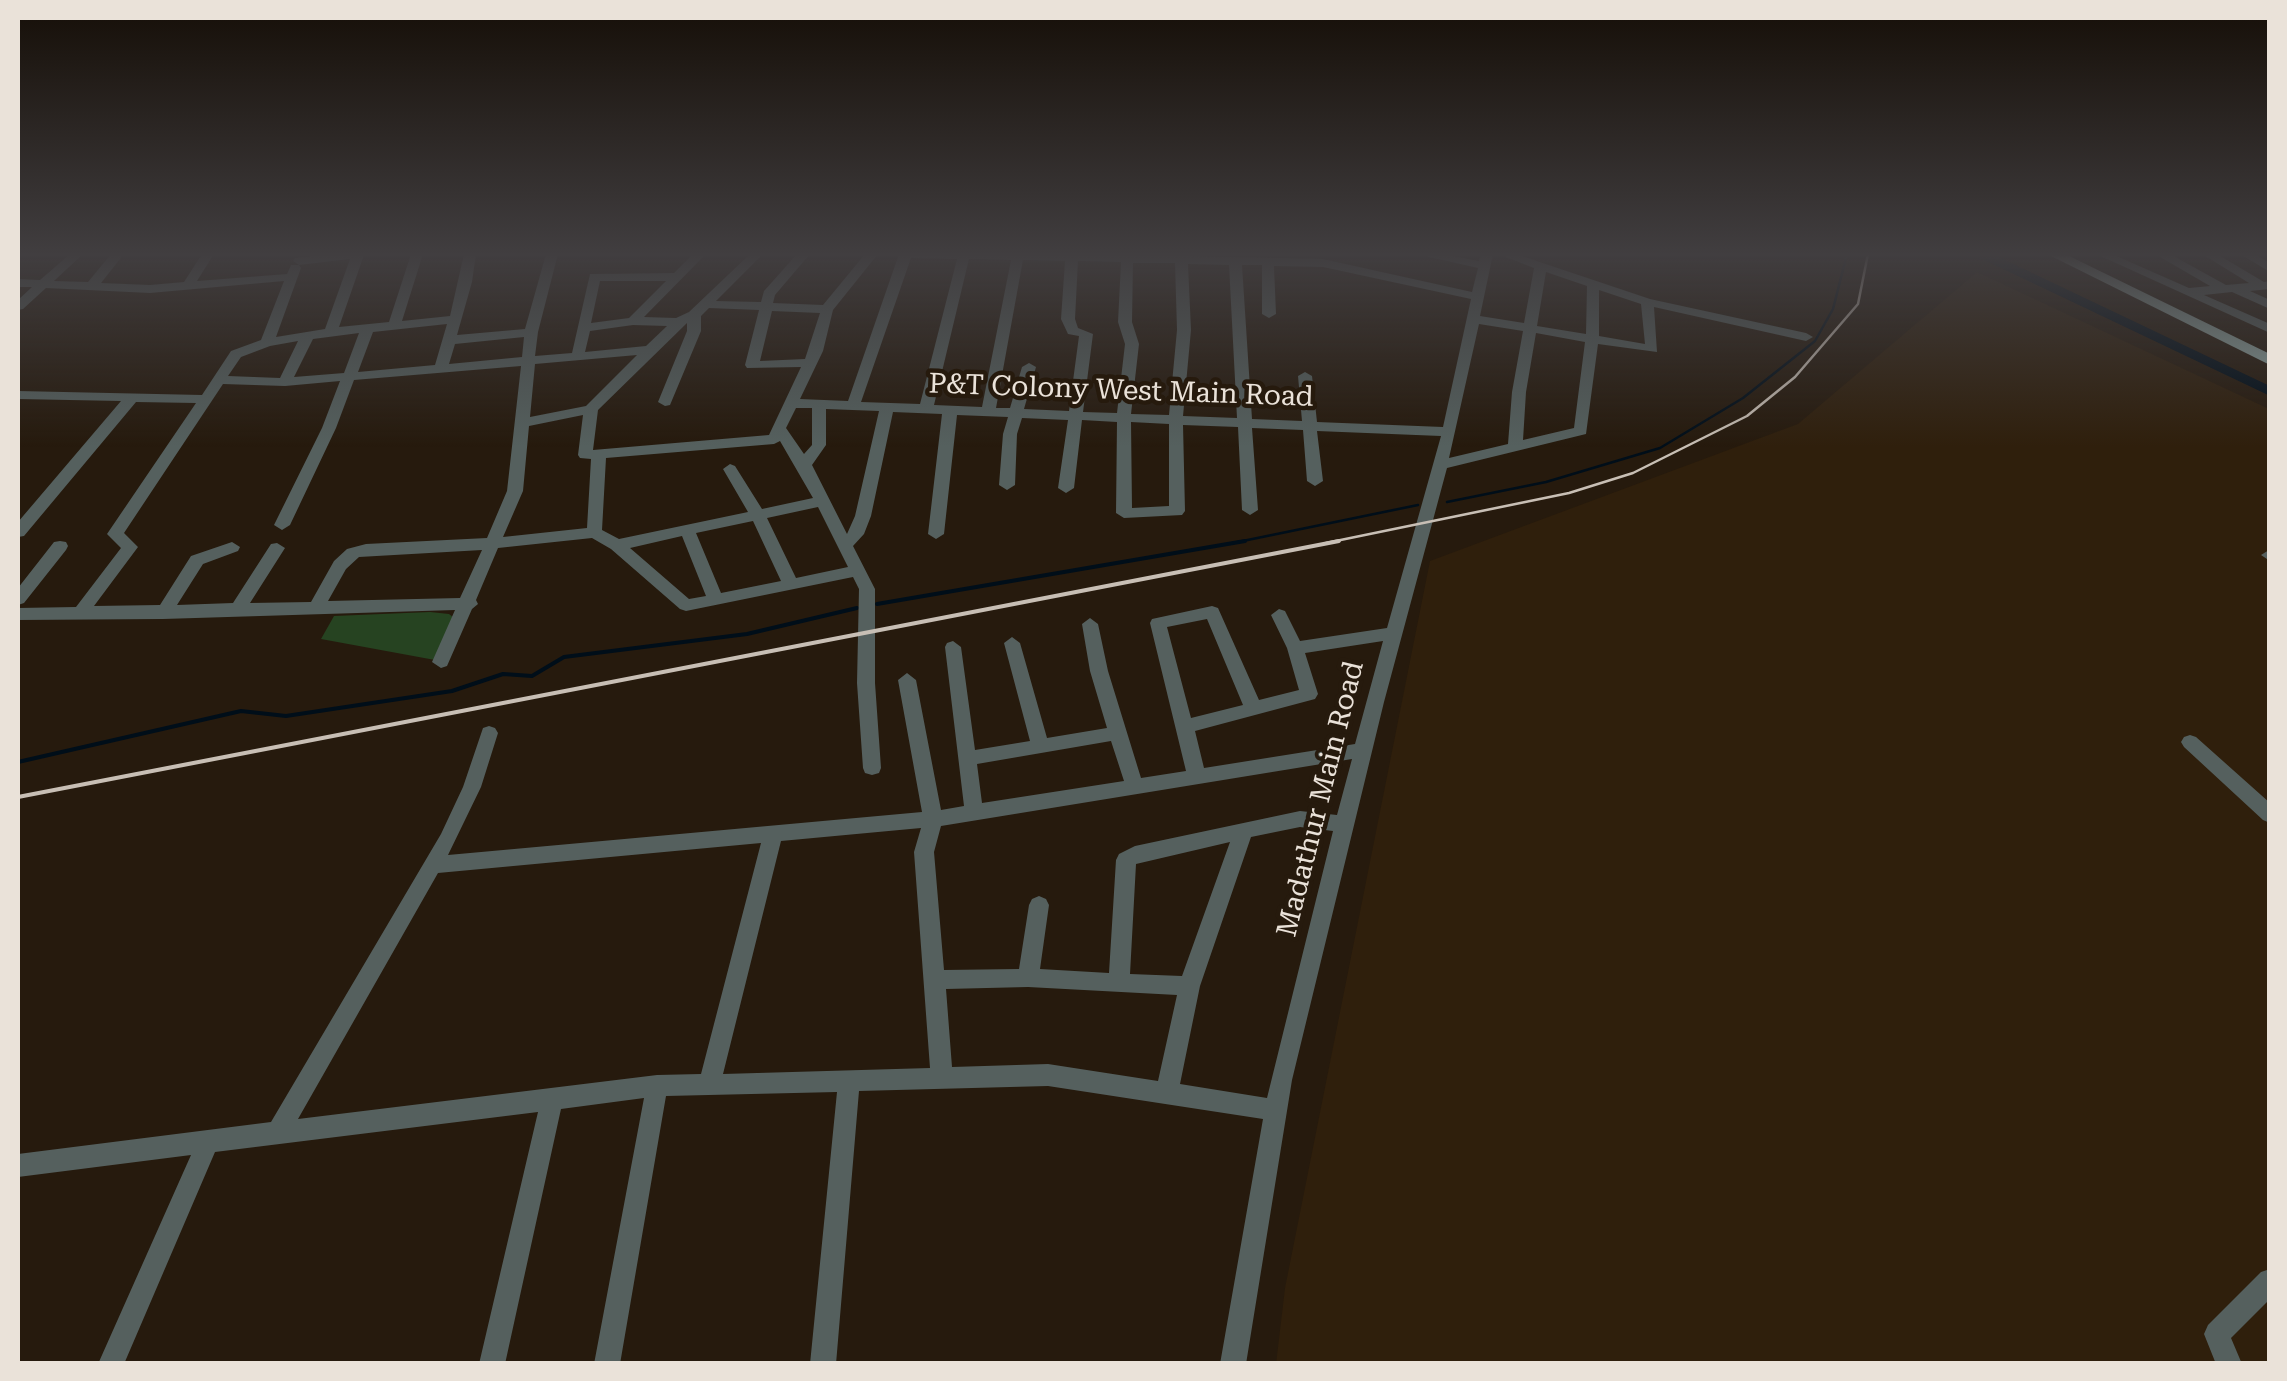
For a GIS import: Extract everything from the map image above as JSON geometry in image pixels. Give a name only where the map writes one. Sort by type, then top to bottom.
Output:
[{"type":"main road","points":[[2185,318],[2270,360]]},
{"type":"street","points":[[267,342],[276,318]]},
{"type":"street","points":[[332,332],[337,318]]},
{"type":"street","points":[[395,323],[396,318]]},
{"type":"street","points":[[441,662],[470,604],[515,491],[536,318]]},
{"type":"street","points":[[578,355],[586,318]]},
{"type":"street","points":[[522,422],[591,410],[684,318]]},
{"type":"street","points":[[665,402],[697,318]]},
{"type":"street","points":[[761,318],[752,365],[810,363]]},
{"type":"street","points":[[591,410],[585,455],[763,442],[781,432],[825,318]]},
{"type":"street","points":[[853,406],[885,318]]},
{"type":"street","points":[[926,409],[948,318]]},
{"type":"street","points":[[988,412],[1006,318]]},
{"type":"street","points":[[1066,488],[1086,334],[1073,332],[1068,318]]},
{"type":"street","points":[[1125,318],[1132,344],[1124,417],[1124,513],[1177,510],[1176,419],[1184,318]]},
{"type":"street","points":[[1239,318],[1250,510]]},
{"type":"street","points":[[1515,447],[1534,318]]},
{"type":"street","points":[[1440,466],[1470,462],[1581,430],[1592,318]]},
{"type":"street","points":[[1475,319],[1592,342],[1652,349],[1649,318]]},
{"type":"street","points":[[1720,318],[1806,338]]},
{"type":"street","points":[[2246,318],[2270,329]]},
{"type":"street","points":[[81,612],[130,547],[115,534],[236,354],[267,342],[395,323],[456,319],[441,369]]},
{"type":"street","name":"Madathur Main Road","points":[[1234,1364],[1276,1110],[1363,750],[1450,432],[1475,319]]},
{"type":"street","points":[[584,328],[633,321],[678,322]]},
{"type":"street","points":[[282,525],[351,377],[367,330]]},
{"type":"street","points":[[450,340],[532,332]]},
{"type":"street","points":[[285,382],[306,339]]},
{"type":"street","points":[[218,380],[285,382],[652,350]]},
{"type":"street","points":[[1007,485],[1016,412],[1028,367]]},
{"type":"street","points":[[1306,376],[1315,482]]},
{"type":"street","points":[[18,395],[203,400]]},
{"type":"street","points":[[18,532],[132,398]]},
{"type":"street","name":"P&T Colony West Main Road","points":[[791,404],[1312,423],[1450,432]]},
{"type":"street","points":[[804,466],[819,445],[819,406]]},
{"type":"street","points":[[845,544],[856,534],[862,516],[888,409]]},
{"type":"street","points":[[936,534],[950,410]]},
{"type":"street","points":[[781,432],[804,466],[867,589],[872,768]]},
{"type":"street","points":[[594,532],[599,453]]},
{"type":"street","points":[[730,469],[758,514],[791,584]]},
{"type":"street","points":[[617,546],[822,501]]},
{"type":"street","points":[[687,530],[716,600]]},
{"type":"street","points":[[317,606],[340,566],[353,552],[594,532],[617,546],[686,605],[857,572]]},
{"type":"street","points":[[18,599],[60,546]]},
{"type":"street","points":[[163,613],[197,560],[232,547]]},
{"type":"street","points":[[239,607],[276,548]]},
{"type":"street","points":[[18,614],[470,604]]},
{"type":"street","points":[[1197,776],[1187,726],[1157,632],[1158,623],[1212,612],[1253,708]]},
{"type":"street","points":[[1187,726],[1309,694],[1295,648],[1278,615]]},
{"type":"street","points":[[1090,624],[1135,788]]},
{"type":"street","points":[[1295,648],[1394,634]]},
{"type":"street","points":[[1012,642],[1040,746]]},
{"type":"street","points":[[953,647],[974,812]]},
{"type":"street","points":[[907,680],[934,819],[924,852],[942,1076]]},
{"type":"street","points":[[278,1133],[432,865],[472,787],[489,732]]},
{"type":"street","points":[[969,758],[1117,733]]},
{"type":"street","points":[[2190,742],[2270,814]]},
{"type":"street","points":[[432,865],[934,819],[1363,750]]},
{"type":"street","points":[[1119,981],[1126,860],[1135,854],[1300,819],[1345,824]]},
{"type":"street","points":[[1167,1093],[1189,986],[1243,832]]},
{"type":"street","points":[[708,1084],[774,833]]},
{"type":"street","points":[[1028,978],[1039,905]]},
{"type":"street","points":[[937,980],[1028,978],[1189,986]]},
{"type":"street","points":[[18,1165],[657,1086],[1048,1074],[1276,1110]]},
{"type":"street","points":[[822,1364],[849,1080]]},
{"type":"street","points":[[607,1364],[657,1086]]},
{"type":"street","points":[[492,1364],[552,1099]]},
{"type":"street","points":[[111,1364],[208,1142]]},
{"type":"street","points":[[2229,1364],[2217,1334],[2270,1280]]},
{"type":"shaded area","points":[[1922,318],[2076,318],[2269,409],[2269,1363],[1276,1364],[1285,1288],[1430,561],[1798,424]]},
{"type":"green space","points":[[449,614],[458,621],[435,660],[321,639],[334,616]]},
{"type":"waterway","points":[[1447,502],[1546,482],[1660,448],[1743,398],[1815,341],[1828,318]]},
{"type":"waterway","points":[[2117,318],[2270,391]]},
{"type":"waterway","points":[[1233,543],[1418,505]]},
{"type":"waterway","points":[[877,604],[1245,541]]},
{"type":"waterway","points":[[18,762],[241,711],[286,716],[452,691],[503,674],[532,676],[564,657],[747,634],[857,608]]},
{"type":"railway","points":[[1326,543],[1569,493],[1633,473],[1747,416],[1795,377],[1846,318]]},
{"type":"railway","points":[[18,797],[1339,541]]}]
